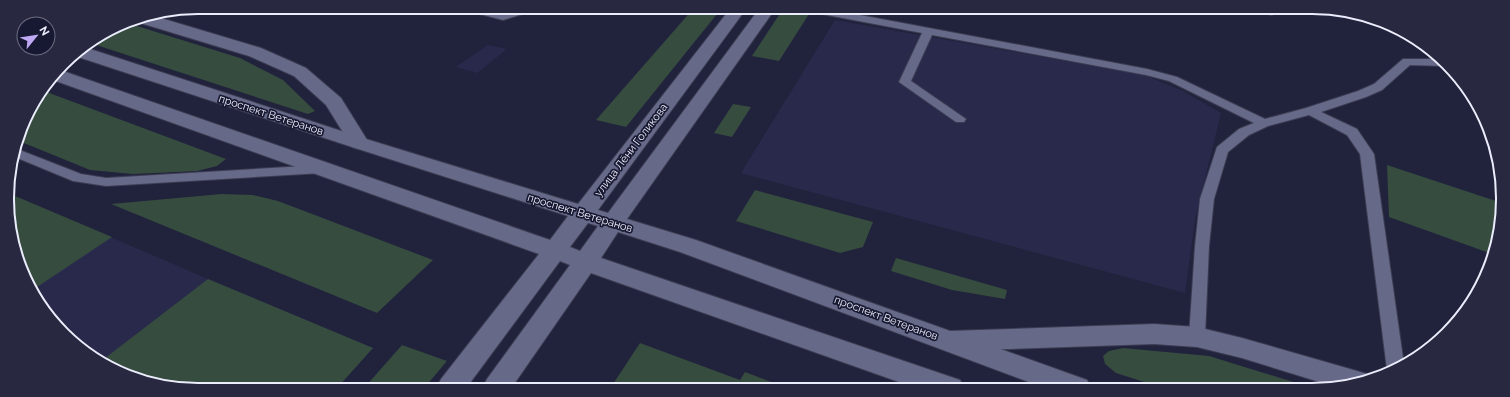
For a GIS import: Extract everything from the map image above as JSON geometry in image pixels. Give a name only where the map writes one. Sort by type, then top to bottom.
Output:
[{"type":"main road","name":"улица Лёни Голикова","points":[[454,383],[734,14]]},
{"type":"main road","points":[[500,383],[764,14]]},
{"type":"main road","points":[[150,20],[255,52],[300,72],[334,102],[359,143]]},
{"type":"main road","name":"проспект Ветеранов","points":[[85,53],[359,143],[688,246],[1063,383]]},
{"type":"main road","points":[[60,77],[932,383]]},
{"type":"main road","points":[[949,341],[1154,334],[1197,337],[1242,348],[1347,379]]},
{"type":"lane","points":[[491,14],[503,17],[513,14]]},
{"type":"lane","points":[[838,14],[1147,72],[1173,79],[1264,123]]},
{"type":"lane","points":[[928,31],[905,82],[960,119]]},
{"type":"lane","points":[[1197,337],[1202,246],[1207,199],[1222,150],[1244,132],[1264,123],[1310,111],[1368,92],[1378,86],[1407,61],[1436,63]]},
{"type":"lane","points":[[1310,111],[1352,132],[1367,154],[1395,363]]},
{"type":"lane","points":[[19,154],[78,178],[106,182],[322,169]]},
{"type":"shaded area","points":[[835,20],[1144,75],[1181,90],[1221,113],[1195,219],[1185,293],[741,173]]},
{"type":"shaded area","points":[[488,45],[507,49],[477,73],[456,67]]},
{"type":"shaded area","points":[[14,196],[208,279],[373,348],[342,383],[186,383],[151,377],[128,369],[106,358],[86,345],[68,329],[45,301],[28,269],[20,246],[14,211]]},
{"type":"green space","points":[[689,14],[717,14],[626,127],[596,120]]},
{"type":"green space","points":[[780,14],[809,14],[779,61],[752,56]]},
{"type":"green space","points":[[135,25],[240,58],[283,80],[315,111],[308,114],[96,45],[117,33]]},
{"type":"green space","points":[[48,92],[226,159],[217,166],[197,171],[133,174],[90,170],[23,143],[33,117]]},
{"type":"green space","points":[[733,104],[751,107],[732,137],[714,133]]},
{"type":"green space","points":[[1387,165],[1496,201],[1496,211],[1488,253],[1389,217]]},
{"type":"green space","points":[[755,190],[873,222],[863,247],[840,253],[736,221]]},
{"type":"green space","points":[[221,194],[253,195],[278,201],[433,260],[377,313],[111,204]]},
{"type":"green space","points":[[14,196],[112,237],[37,287],[28,269],[20,246],[14,211]]},
{"type":"green space","points":[[896,258],[1007,290],[1005,299],[952,290],[891,271]]},
{"type":"green space","points":[[208,279],[373,348],[342,383],[186,383],[151,377],[128,369],[106,358]]},
{"type":"green space","points":[[640,343],[740,380],[745,372],[774,383],[614,383]]},
{"type":"green space","points":[[402,345],[447,361],[428,383],[369,383]]},
{"type":"green space","points":[[1123,348],[1209,356],[1297,383],[1147,383],[1116,373],[1105,364],[1103,356],[1109,351]]}]
